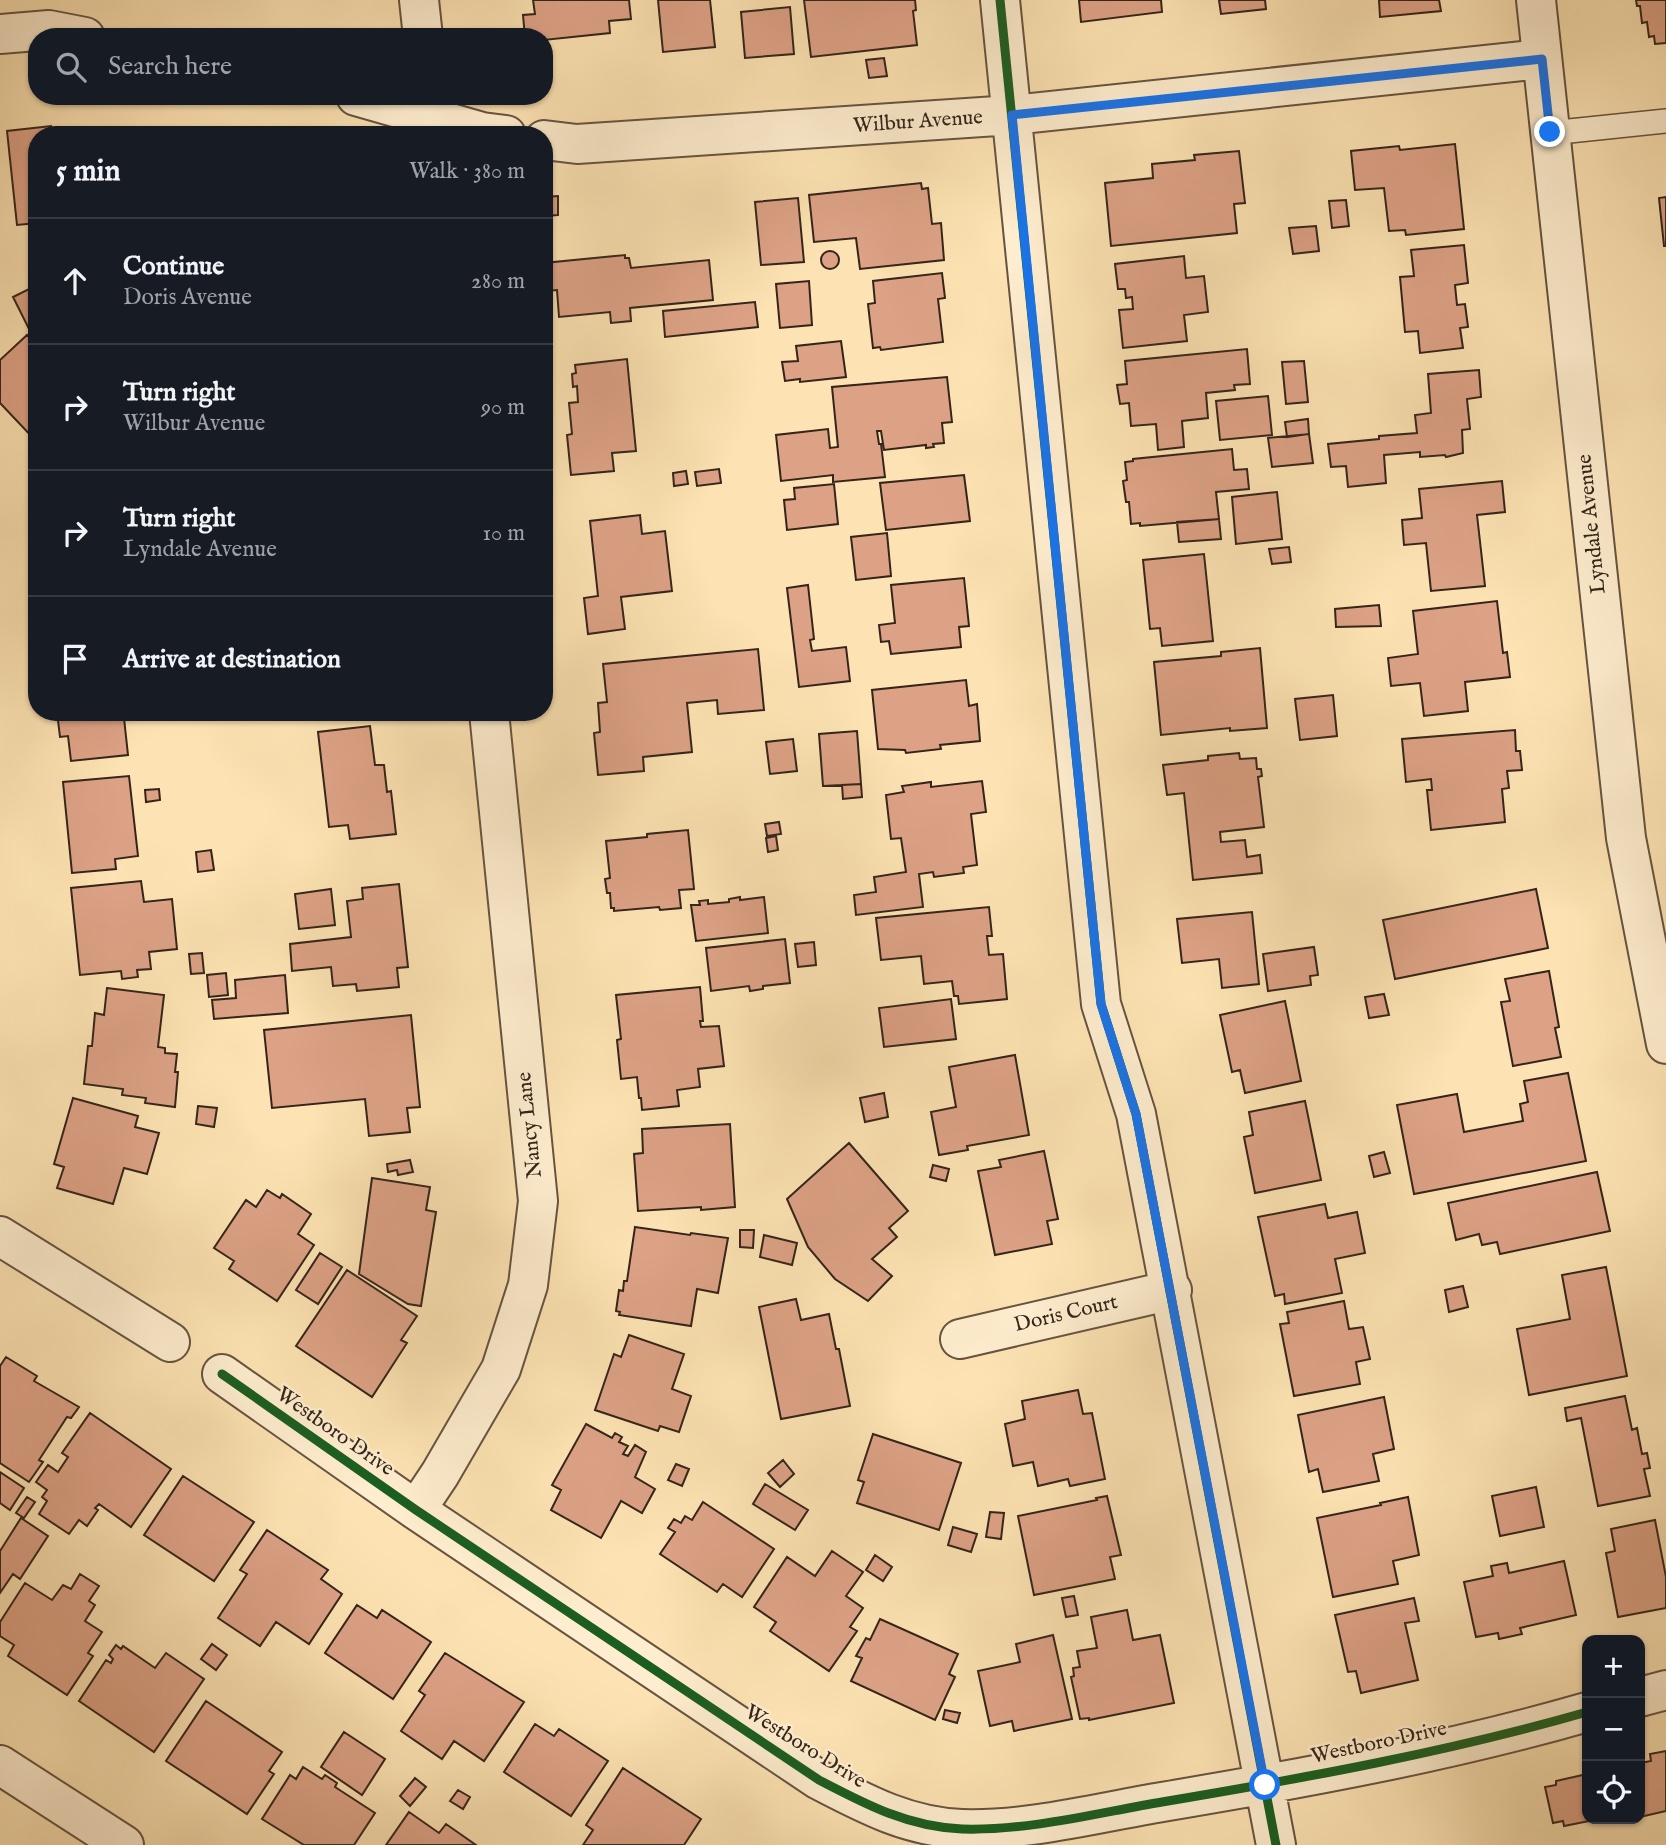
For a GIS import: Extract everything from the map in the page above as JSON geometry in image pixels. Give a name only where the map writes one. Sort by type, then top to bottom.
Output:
[{"type":"street","points":[[419,0],[421,28]]},
{"type":"street","points":[[1000,0],[1101,1004],[1136,1114],[1172,1290],[1276,1845]]},
{"type":"street","name":"Lyndale Avenue","points":[[1536,0],[1626,838],[1664,1024]]},
{"type":"street","points":[[0,34],[28,32]]},
{"type":"street","name":"Wilbur Avenue","points":[[553,141],[577,144],[1012,115],[1542,59]]},
{"type":"street","points":[[389,105],[462,126]]},
{"type":"street","name":"Nancy Lane","points":[[416,1510],[501,1369],[528,1285],[538,1201],[490,721]]},
{"type":"street","points":[[0,1236],[170,1342]]},
{"type":"street","name":"Doris Court","points":[[960,1339],[1172,1290]]},
{"type":"street","name":"Westboro Drive","points":[[222,1374],[416,1510],[819,1780],[918,1834],[1025,1826],[1265,1785],[1504,1736],[1582,1713]]},
{"type":"street","points":[[1645,1696],[1666,1690]]},
{"type":"street","points":[[0,1765],[124,1845]]},
{"type":"lane","points":[[1550,132],[1666,121]]},
{"type":"building","points":[[533,0],[629,0],[631,19],[609,21],[610,33],[553,39],[553,28],[524,28],[523,15],[535,14]]},
{"type":"building","points":[[658,0],[710,0],[715,47],[663,52]]},
{"type":"building","points":[[804,0],[915,0],[916,10],[913,11],[917,45],[811,57]]},
{"type":"building","points":[[1079,0],[1161,0],[1162,12],[1081,22]]},
{"type":"building","points":[[1219,0],[1265,0],[1266,9],[1221,14]]},
{"type":"building","points":[[1379,0],[1439,0],[1441,11],[1380,17]]},
{"type":"building","points":[[1636,0],[1666,0],[1666,43],[1655,44],[1654,36],[1649,37],[1647,22],[1642,23],[1640,6],[1637,6]]},
{"type":"building","points":[[790,7],[794,54],[745,58],[741,12]]},
{"type":"building","points":[[884,58],[887,76],[869,78],[866,60]]},
{"type":"building","points":[[28,129],[28,224],[17,225],[7,131]]},
{"type":"building","points":[[1455,144],[1464,229],[1406,235],[1405,230],[1389,231],[1384,188],[1355,190],[1351,151],[1399,146],[1400,150]]},
{"type":"building","points":[[1239,151],[1245,203],[1234,204],[1237,233],[1111,246],[1105,183],[1153,178],[1152,164],[1195,160],[1194,155]]},
{"type":"building","points":[[921,183],[922,189],[928,188],[932,224],[941,223],[944,260],[860,269],[856,238],[814,242],[809,195]]},
{"type":"building","points":[[553,196],[558,196],[558,215],[553,215]]},
{"type":"building","points":[[1666,197],[1666,246],[1664,246],[1659,198]]},
{"type":"building","points":[[798,198],[804,262],[761,265],[755,202]]},
{"type":"building","points":[[1346,200],[1349,226],[1332,228],[1329,201]]},
{"type":"building","points":[[1316,226],[1319,251],[1293,254],[1289,228]]},
{"type":"building","points":[[1464,245],[1468,283],[1455,285],[1457,305],[1465,304],[1468,327],[1460,328],[1463,348],[1420,353],[1418,331],[1405,332],[1400,277],[1414,276],[1411,250]]},
{"type":"building","points":[[830,251],[836,254],[839,260],[836,266],[830,269],[824,266],[821,260],[824,254]]},
{"type":"building","points":[[625,255],[625,258],[629,258],[631,268],[709,260],[713,300],[630,308],[631,321],[611,323],[610,312],[559,317],[557,290],[553,290],[553,262]]},
{"type":"building","points":[[1184,256],[1186,278],[1204,276],[1208,312],[1184,315],[1187,341],[1123,348],[1119,310],[1133,309],[1132,297],[1126,298],[1125,289],[1118,289],[1115,264]]},
{"type":"building","points":[[942,273],[945,298],[938,299],[943,342],[881,350],[880,347],[873,348],[868,304],[875,303],[873,281]]},
{"type":"building","points":[[809,281],[812,325],[780,328],[776,284]]},
{"type":"building","points":[[28,290],[28,327],[13,297]]},
{"type":"building","points":[[755,302],[758,327],[665,337],[663,311]]},
{"type":"building","points":[[28,336],[28,433],[0,403],[0,360]]},
{"type":"building","points":[[841,341],[846,377],[785,381],[782,362],[798,361],[796,346]]},
{"type":"building","points":[[1247,349],[1250,384],[1234,385],[1235,390],[1206,393],[1208,418],[1182,421],[1184,447],[1158,450],[1156,424],[1131,426],[1129,403],[1120,404],[1117,385],[1127,384],[1125,361]]},
{"type":"building","points":[[627,359],[636,451],[612,453],[614,471],[571,475],[567,435],[572,434],[569,403],[578,402],[577,386],[573,387],[572,374],[576,373],[575,365]]},
{"type":"building","points":[[1304,361],[1308,402],[1286,404],[1282,362]]},
{"type":"building","points":[[1479,370],[1481,397],[1467,399],[1470,429],[1462,430],[1463,453],[1446,457],[1420,457],[1420,452],[1384,455],[1386,483],[1348,487],[1346,466],[1331,467],[1328,444],[1417,433],[1415,415],[1431,413],[1428,374]]},
{"type":"building","points":[[947,377],[952,422],[942,423],[944,443],[926,448],[926,445],[884,450],[881,431],[877,431],[885,477],[833,482],[833,475],[781,481],[776,435],[828,429],[830,448],[838,447],[832,387]]},
{"type":"building","points":[[1268,396],[1272,435],[1220,440],[1216,401]]},
{"type":"building","points":[[1308,419],[1309,434],[1287,437],[1285,422]]},
{"type":"building","points":[[1309,434],[1313,463],[1272,467],[1268,438]]},
{"type":"building","points":[[1232,449],[1234,470],[1247,469],[1249,489],[1216,492],[1219,519],[1140,526],[1140,523],[1131,524],[1123,481],[1127,480],[1125,462]]},
{"type":"building","points":[[719,469],[721,483],[697,486],[695,472]]},
{"type":"building","points":[[686,471],[688,484],[674,486],[673,473]]},
{"type":"building","points":[[964,475],[970,521],[886,530],[880,483]]},
{"type":"building","points":[[1502,481],[1505,512],[1477,515],[1485,586],[1431,591],[1426,543],[1404,545],[1402,520],[1422,518],[1419,489]]},
{"type":"building","points":[[834,484],[838,524],[787,530],[784,500],[795,499],[794,488]]},
{"type":"building","points":[[1277,492],[1282,539],[1236,544],[1232,497]]},
{"type":"building","points":[[640,515],[642,534],[665,531],[672,591],[621,597],[625,629],[588,634],[584,598],[598,596],[590,521]]},
{"type":"building","points":[[1219,519],[1221,539],[1179,542],[1177,522]]},
{"type":"building","points":[[887,533],[891,576],[856,580],[851,537]]},
{"type":"building","points":[[1289,547],[1291,562],[1272,564],[1269,549]]},
{"type":"building","points":[[1204,554],[1213,641],[1162,646],[1160,628],[1150,629],[1143,560]]},
{"type":"building","points":[[964,578],[969,626],[959,627],[961,647],[891,654],[889,641],[881,642],[879,625],[895,623],[891,585]]},
{"type":"building","points":[[808,585],[814,639],[810,640],[812,651],[846,647],[850,681],[799,687],[787,588]]},
{"type":"building","points":[[1497,601],[1503,653],[1507,652],[1510,677],[1465,682],[1468,711],[1424,716],[1420,683],[1391,686],[1388,658],[1418,654],[1413,611]]},
{"type":"building","points":[[1379,605],[1381,626],[1336,627],[1335,609]]},
{"type":"building","points":[[1260,648],[1267,728],[1230,731],[1230,728],[1161,735],[1154,662],[1221,656],[1221,652]]},
{"type":"building","points":[[758,649],[764,710],[718,714],[717,700],[687,703],[692,752],[643,757],[644,771],[598,775],[594,733],[600,732],[598,703],[607,702],[603,664]]},
{"type":"building","points":[[966,680],[969,706],[977,704],[980,741],[940,745],[941,749],[906,753],[905,750],[878,749],[872,690]]},
{"type":"building","points":[[1333,695],[1337,736],[1300,740],[1295,699]]},
{"type":"building","points":[[58,721],[124,721],[128,755],[71,761],[68,736],[60,737]]},
{"type":"building","points":[[370,726],[375,765],[384,765],[387,792],[391,791],[396,834],[350,839],[348,825],[329,827],[318,732]]},
{"type":"building","points":[[1515,730],[1516,751],[1520,751],[1522,770],[1507,771],[1509,788],[1502,789],[1505,822],[1431,830],[1427,790],[1432,790],[1431,779],[1406,782],[1402,739]]},
{"type":"building","points":[[857,731],[861,784],[823,786],[819,734]]},
{"type":"building","points":[[793,739],[797,771],[770,774],[766,742]]},
{"type":"building","points":[[1239,753],[1240,759],[1256,758],[1257,769],[1261,769],[1262,776],[1258,777],[1264,827],[1220,832],[1221,842],[1245,840],[1247,857],[1260,855],[1262,873],[1193,880],[1184,793],[1167,795],[1163,765]]},
{"type":"building","points":[[129,776],[138,856],[115,859],[116,869],[72,873],[63,782]]},
{"type":"building","points":[[982,781],[986,812],[971,814],[977,865],[963,867],[964,873],[934,877],[933,872],[919,874],[923,907],[856,915],[854,895],[876,892],[874,877],[906,872],[901,838],[891,839],[886,795],[904,792],[902,786],[931,782],[931,787]]},
{"type":"building","points":[[861,784],[862,797],[843,799],[842,785]]},
{"type":"building","points":[[159,789],[160,800],[146,802],[145,790]]},
{"type":"building","points":[[779,822],[781,834],[767,836],[765,824]]},
{"type":"building","points":[[688,830],[694,889],[679,890],[681,908],[614,911],[605,879],[610,878],[606,841]]},
{"type":"building","points":[[776,836],[778,850],[768,852],[766,838]]},
{"type":"building","points":[[211,850],[214,870],[198,872],[196,852]]},
{"type":"building","points":[[141,881],[144,902],[172,899],[177,949],[149,952],[151,969],[137,970],[138,977],[122,979],[121,971],[80,975],[71,888]]},
{"type":"building","points":[[399,884],[408,967],[397,968],[399,987],[357,991],[356,984],[333,986],[331,967],[292,971],[290,944],[351,937],[347,901],[363,899],[362,888]]},
{"type":"building","points":[[331,889],[335,925],[299,929],[295,894]]},
{"type":"building","points":[[1536,889],[1548,948],[1395,979],[1383,920]]},
{"type":"building","points":[[740,897],[740,900],[764,897],[768,933],[696,941],[691,905],[700,905],[699,901],[708,900],[708,904],[729,902],[729,899]]},
{"type":"building","points":[[989,907],[992,936],[987,936],[989,955],[1003,954],[1007,999],[959,1004],[958,996],[954,996],[952,981],[924,984],[921,956],[881,960],[876,918]]},
{"type":"building","points":[[1252,912],[1259,984],[1222,988],[1219,959],[1182,963],[1177,919]]},
{"type":"building","points":[[785,939],[790,983],[763,986],[763,989],[750,991],[749,986],[711,991],[706,948]]},
{"type":"building","points":[[814,942],[816,965],[798,967],[795,944]]},
{"type":"building","points":[[1314,947],[1318,975],[1310,976],[1311,985],[1268,991],[1263,954]]},
{"type":"building","points":[[202,953],[204,973],[191,974],[189,954]]},
{"type":"building","points":[[1549,971],[1559,1027],[1555,1028],[1561,1057],[1513,1066],[1501,1002],[1510,1001],[1505,979]]},
{"type":"building","points":[[226,973],[228,995],[209,997],[207,975]]},
{"type":"building","points":[[285,975],[288,1013],[214,1019],[212,1000],[236,998],[235,980]]},
{"type":"building","points":[[700,987],[703,1021],[700,1021],[701,1027],[719,1026],[724,1066],[698,1069],[700,1087],[677,1090],[679,1106],[642,1110],[637,1077],[621,1079],[617,1040],[621,1039],[616,995]]},
{"type":"building","points":[[107,988],[164,995],[158,1047],[165,1048],[165,1053],[177,1054],[175,1107],[145,1103],[146,1098],[122,1095],[123,1089],[84,1084],[95,1013],[104,1015]]},
{"type":"building","points":[[1384,994],[1389,1015],[1369,1018],[1365,997]]},
{"type":"building","points":[[951,999],[956,1039],[884,1047],[879,1008]]},
{"type":"building","points":[[1285,1001],[1301,1081],[1245,1093],[1240,1070],[1232,1072],[1220,1015]]},
{"type":"building","points":[[411,1015],[420,1107],[407,1108],[410,1132],[369,1136],[365,1099],[272,1108],[264,1030]]},
{"type":"building","points":[[1015,1055],[1029,1135],[967,1146],[968,1150],[939,1155],[931,1112],[956,1107],[949,1067]]},
{"type":"building","points":[[1568,1073],[1586,1161],[1414,1194],[1397,1105],[1457,1094],[1464,1132],[1523,1121],[1520,1104],[1528,1102],[1524,1081]]},
{"type":"building","points":[[884,1093],[888,1117],[865,1122],[860,1098]]},
{"type":"building","points":[[73,1098],[138,1116],[135,1127],[159,1133],[147,1174],[124,1168],[113,1204],[57,1188],[64,1167],[54,1164]]},
{"type":"building","points":[[1305,1101],[1321,1180],[1255,1193],[1244,1137],[1253,1135],[1249,1112]]},
{"type":"building","points":[[198,1106],[217,1108],[214,1127],[196,1124]]},
{"type":"building","points":[[730,1124],[735,1207],[638,1211],[634,1154],[643,1153],[642,1129]]},
{"type":"building","points":[[849,1143],[908,1211],[889,1228],[897,1237],[872,1259],[892,1276],[868,1301],[835,1279],[808,1247],[787,1199]]},
{"type":"building","points":[[1044,1151],[1058,1219],[1047,1221],[1052,1244],[995,1255],[978,1171],[1001,1167],[999,1160]]},
{"type":"building","points":[[1384,1152],[1390,1173],[1374,1177],[1369,1156]]},
{"type":"building","points":[[410,1160],[413,1172],[398,1175],[397,1170],[388,1172],[387,1164]]},
{"type":"building","points":[[933,1165],[949,1169],[946,1181],[930,1177]]},
{"type":"building","points":[[1597,1172],[1610,1231],[1500,1254],[1497,1242],[1482,1245],[1479,1234],[1456,1240],[1448,1203]]},
{"type":"building","points":[[372,1178],[430,1187],[426,1210],[436,1212],[421,1306],[408,1304],[359,1274]]},
{"type":"building","points":[[267,1190],[280,1198],[282,1194],[311,1214],[298,1234],[314,1245],[277,1301],[229,1269],[234,1261],[214,1248],[246,1200],[256,1207]]},
{"type":"building","points":[[1325,1204],[1328,1218],[1357,1212],[1365,1253],[1335,1259],[1342,1293],[1285,1304],[1284,1294],[1275,1296],[1258,1217]]},
{"type":"building","points":[[635,1227],[728,1238],[718,1293],[697,1289],[691,1326],[619,1315],[620,1312],[616,1311],[619,1290],[623,1291],[624,1281],[627,1281]]},
{"type":"building","points":[[740,1230],[754,1230],[753,1248],[740,1247]]},
{"type":"building","points":[[764,1235],[797,1243],[792,1265],[760,1257]]},
{"type":"building","points":[[320,1253],[342,1267],[318,1304],[296,1290]]},
{"type":"building","points":[[1606,1267],[1627,1376],[1529,1395],[1517,1329],[1570,1319],[1562,1275]]},
{"type":"building","points":[[347,1270],[417,1316],[401,1340],[407,1343],[372,1397],[296,1346]]},
{"type":"building","points":[[1463,1286],[1468,1307],[1449,1312],[1445,1290]]},
{"type":"building","points":[[796,1299],[801,1320],[829,1314],[850,1406],[781,1419],[759,1307]]},
{"type":"building","points":[[1344,1301],[1349,1329],[1363,1327],[1370,1359],[1356,1362],[1360,1384],[1294,1396],[1280,1324],[1289,1323],[1287,1312]]},
{"type":"building","points":[[629,1335],[684,1354],[672,1389],[691,1396],[679,1432],[660,1426],[658,1431],[595,1410],[614,1354],[621,1357]]},
{"type":"building","points":[[6,1357],[37,1376],[34,1381],[79,1407],[71,1418],[67,1417],[39,1460],[43,1462],[29,1482],[0,1463],[0,1366]]},
{"type":"building","points":[[1078,1390],[1083,1414],[1092,1413],[1105,1479],[1070,1486],[1068,1479],[1038,1486],[1033,1462],[1013,1466],[1005,1424],[1025,1419],[1022,1401]]},
{"type":"building","points":[[1625,1396],[1632,1430],[1637,1428],[1642,1454],[1647,1453],[1650,1468],[1644,1469],[1650,1496],[1598,1506],[1581,1418],[1567,1421],[1565,1408]]},
{"type":"building","points":[[1384,1397],[1394,1449],[1373,1454],[1379,1481],[1323,1492],[1318,1469],[1309,1472],[1298,1415]]},
{"type":"building","points":[[90,1413],[171,1469],[131,1527],[99,1504],[87,1526],[79,1520],[69,1534],[39,1514],[47,1501],[42,1497],[47,1490],[36,1482],[48,1465],[58,1472],[68,1457],[62,1453]]},
{"type":"building","points":[[586,1424],[612,1438],[615,1433],[622,1437],[619,1442],[628,1446],[623,1454],[628,1456],[635,1445],[646,1452],[635,1477],[655,1489],[642,1513],[621,1501],[601,1538],[551,1510],[561,1490],[552,1485]]},
{"type":"building","points":[[873,1434],[961,1463],[939,1530],[857,1503],[864,1482],[858,1480]]},
{"type":"building","points":[[783,1460],[794,1474],[780,1487],[768,1473]]},
{"type":"building","points":[[676,1464],[689,1469],[682,1486],[668,1480]]},
{"type":"building","points":[[0,1472],[24,1488],[10,1510],[0,1503]]},
{"type":"building","points":[[183,1476],[254,1522],[214,1581],[144,1535]]},
{"type":"building","points":[[765,1484],[808,1510],[795,1530],[753,1504]]},
{"type":"building","points":[[1536,1487],[1544,1527],[1500,1536],[1492,1496]]},
{"type":"building","points":[[1107,1496],[1121,1555],[1110,1557],[1115,1579],[1034,1595],[1018,1516]]},
{"type":"building","points":[[27,1497],[35,1502],[24,1518],[16,1513]]},
{"type":"building","points":[[1408,1497],[1419,1555],[1393,1561],[1398,1584],[1333,1597],[1317,1518]]},
{"type":"building","points":[[703,1502],[774,1549],[742,1597],[723,1584],[717,1592],[660,1554],[675,1532],[668,1528],[674,1519],[681,1523],[685,1516],[692,1520]]},
{"type":"building","points":[[990,1512],[1004,1513],[1001,1539],[986,1537]]},
{"type":"building","points":[[21,1518],[48,1536],[20,1579],[13,1574],[0,1593],[0,1551]]},
{"type":"building","points":[[1655,1520],[1666,1577],[1666,1608],[1618,1617],[1606,1553],[1615,1551],[1611,1529]]},
{"type":"building","points":[[953,1527],[977,1534],[971,1552],[948,1545]]},
{"type":"building","points":[[267,1530],[328,1570],[321,1579],[342,1594],[309,1644],[276,1622],[260,1646],[218,1618],[247,1574],[240,1570]]},
{"type":"building","points":[[832,1551],[863,1572],[846,1596],[863,1608],[850,1627],[857,1631],[829,1671],[770,1631],[776,1622],[754,1607],[787,1557],[815,1576]]},
{"type":"building","points":[[875,1555],[892,1567],[883,1581],[866,1570]]},
{"type":"building","points":[[1564,1561],[1576,1615],[1520,1628],[1522,1634],[1499,1639],[1498,1633],[1476,1637],[1464,1582],[1493,1576],[1491,1566],[1507,1563],[1509,1573]]},
{"type":"building","points":[[80,1574],[99,1586],[89,1601],[95,1605],[85,1621],[102,1632],[88,1653],[93,1656],[67,1695],[8,1656],[14,1645],[0,1636],[0,1622],[25,1583],[52,1600],[63,1585],[71,1589]]},
{"type":"building","points":[[1074,1596],[1078,1615],[1066,1617],[1062,1598]]},
{"type":"building","points":[[1414,1598],[1419,1621],[1405,1623],[1418,1680],[1361,1693],[1356,1671],[1348,1672],[1335,1615]]},
{"type":"building","points":[[357,1605],[377,1618],[382,1610],[431,1642],[393,1699],[325,1653]]},
{"type":"building","points":[[1127,1610],[1133,1640],[1160,1635],[1174,1703],[1089,1720],[1080,1719],[1071,1677],[1074,1676],[1073,1668],[1080,1667],[1077,1651],[1097,1648],[1091,1617]]},
{"type":"building","points":[[880,1619],[958,1654],[949,1674],[955,1677],[935,1720],[851,1681],[862,1658],[856,1656],[866,1638],[870,1640]]},
{"type":"building","points":[[1053,1635],[1072,1719],[1014,1731],[1012,1721],[990,1726],[978,1671],[1020,1662],[1016,1644]]},
{"type":"building","points":[[212,1644],[227,1655],[216,1670],[201,1659]]},
{"type":"building","points":[[116,1645],[121,1649],[123,1646],[155,1668],[166,1653],[204,1679],[154,1752],[79,1701],[106,1660],[111,1663],[113,1659],[109,1655]]},
{"type":"building","points":[[445,1653],[524,1702],[484,1761],[454,1741],[442,1759],[401,1731],[425,1695],[419,1691]]},
{"type":"building","points":[[206,1701],[282,1752],[269,1771],[274,1774],[247,1814],[166,1761]]},
{"type":"building","points":[[945,1710],[960,1713],[957,1723],[943,1719]]},
{"type":"building","points":[[535,1724],[554,1736],[559,1729],[608,1761],[571,1816],[504,1772]]},
{"type":"building","points":[[344,1732],[385,1759],[362,1795],[321,1767]]},
{"type":"building","points":[[1666,1751],[1666,1811],[1645,1816],[1645,1762],[1651,1761],[1650,1754]]},
{"type":"building","points":[[303,1767],[322,1779],[325,1775],[337,1783],[335,1787],[375,1813],[354,1845],[304,1845],[262,1819],[290,1775],[296,1779]]},
{"type":"building","points":[[623,1768],[701,1819],[684,1845],[583,1845],[593,1830],[586,1825]]},
{"type":"building","points":[[1582,1775],[1582,1822],[1564,1826],[1563,1821],[1553,1823],[1545,1787],[1556,1785],[1556,1781]]},
{"type":"building","points":[[415,1778],[426,1787],[410,1806],[400,1796]]},
{"type":"building","points":[[458,1790],[470,1797],[463,1809],[450,1801]]},
{"type":"building","points":[[409,1812],[439,1833],[446,1824],[476,1845],[386,1845]]},
{"type":"cycle path","points":[[1000,0],[1101,1004],[1136,1114],[1276,1845]]},
{"type":"cycle path","points":[[222,1374],[416,1510],[819,1780],[870,1806],[923,1824],[987,1829],[1063,1820],[1376,1763],[1482,1740],[1582,1713]]},
{"type":"route","points":[[1265,1785],[1172,1290],[1136,1114],[1101,1004],[1012,115],[1542,59],[1550,132]]}]
